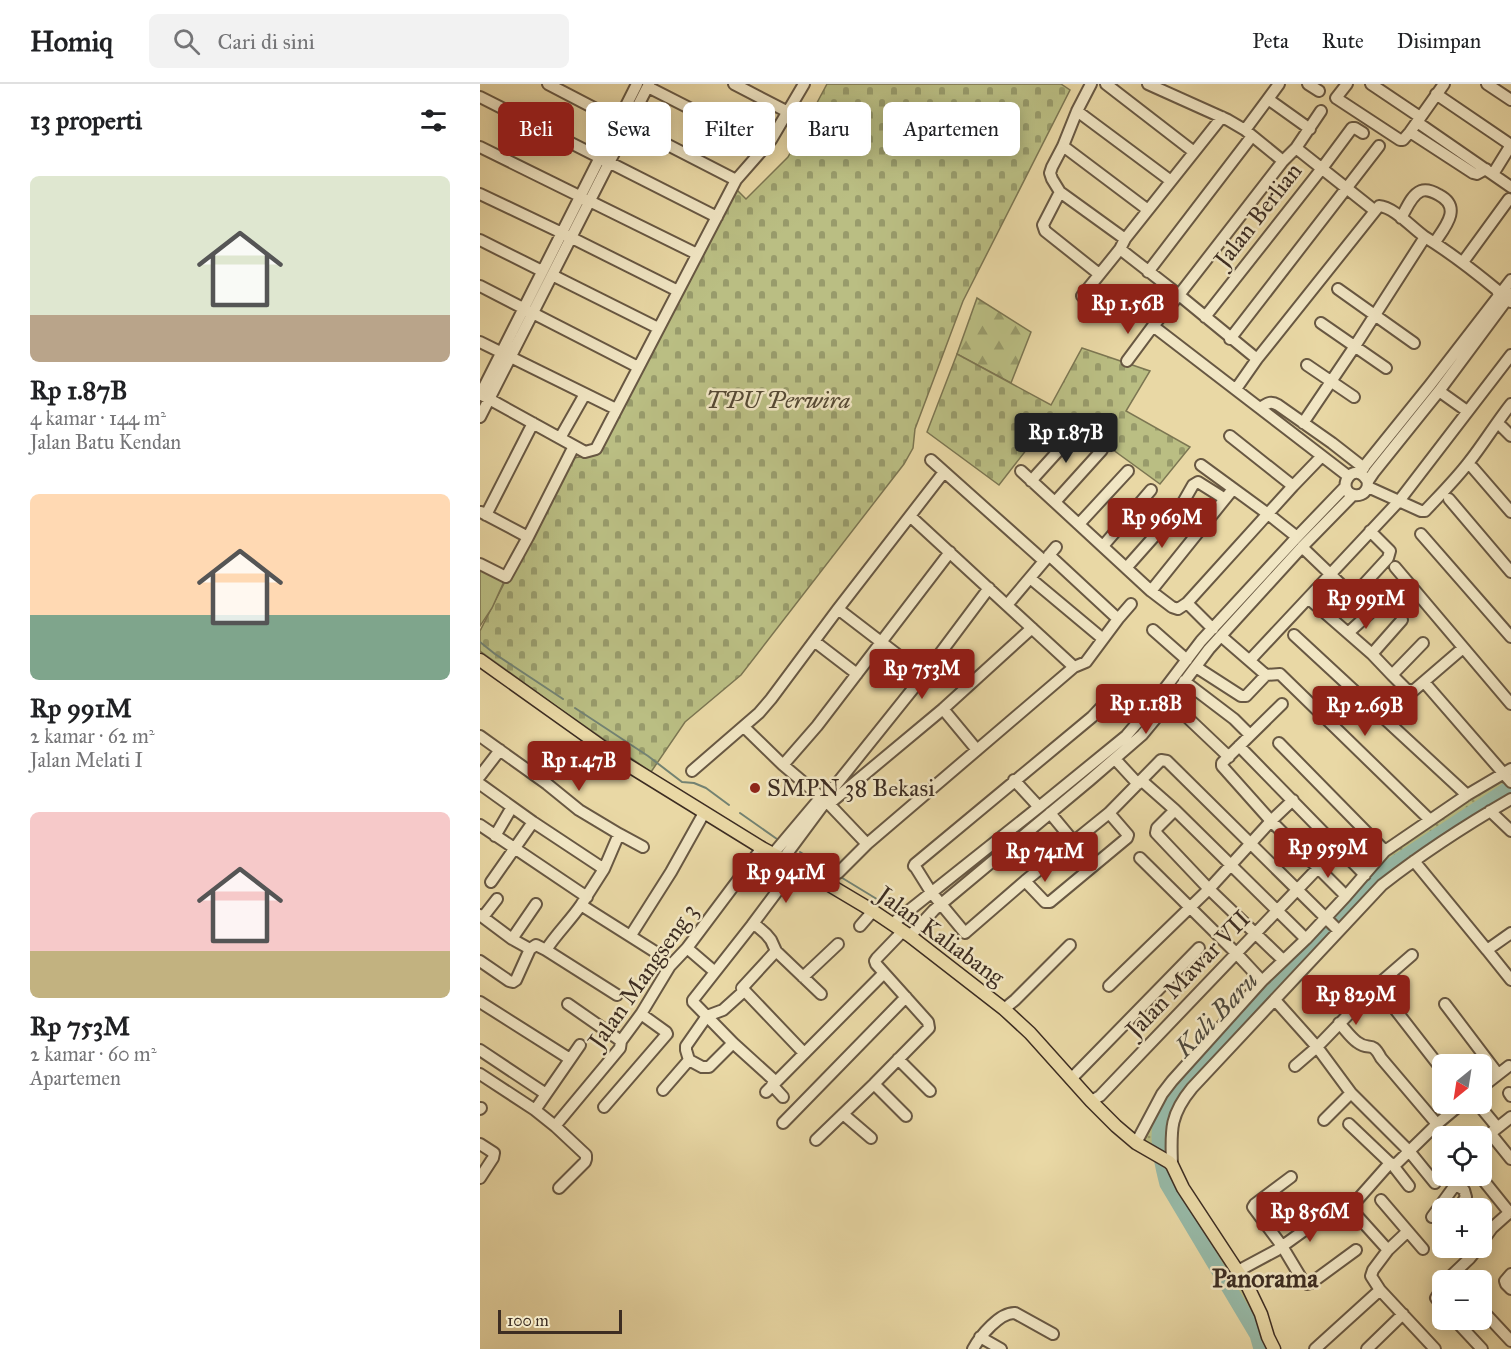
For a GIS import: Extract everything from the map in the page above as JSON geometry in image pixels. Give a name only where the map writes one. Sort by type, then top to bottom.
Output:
[{"type":"main road","name":"Jalan Kaliabang","points":[[480,660],[626,764],[704,813],[781,849],[796,866],[907,933],[1004,1009],[1030,1033],[1116,1126],[1139,1144],[1171,1163]]},
{"type":"main road","points":[[1171,1163],[1183,1188],[1248,1287],[1274,1349]]},
{"type":"street","points":[[548,84],[586,104]]},
{"type":"street","points":[[734,84],[787,111]]},
{"type":"street","points":[[794,102],[804,84]]},
{"type":"street","points":[[1091,84],[1052,167],[1050,173],[1052,179],[1060,192],[1122,244],[1148,272],[1257,359]]},
{"type":"street","points":[[1106,84],[1194,152]]},
{"type":"street","points":[[1148,84],[1222,117],[1249,133],[1283,161]]},
{"type":"street","points":[[1148,272],[1249,133],[1279,84]]},
{"type":"street","points":[[1308,84],[1318,92]]},
{"type":"street","points":[[1347,84],[1335,98],[1400,140],[1403,140],[1410,132],[1437,88],[1511,145],[1489,171],[1477,174],[1410,132]]},
{"type":"street","points":[[1371,84],[1511,187]]},
{"type":"street","points":[[1487,84],[1499,87],[1511,100]]},
{"type":"street","points":[[636,102],[645,85],[683,104]]},
{"type":"street","points":[[480,97],[717,217]]},
{"type":"street","points":[[1268,99],[1310,129]]},
{"type":"street","points":[[1077,111],[1171,181]]},
{"type":"street","points":[[1127,361],[1283,161],[1296,148],[1321,111]]},
{"type":"street","points":[[775,133],[787,114]]},
{"type":"street","points":[[1082,296],[1222,117]]},
{"type":"street","name":"Jalan Berlian","points":[[1205,317],[1352,128],[1363,133]]},
{"type":"street","points":[[1063,146],[1148,210]]},
{"type":"street","points":[[1230,339],[1379,146]]},
{"type":"street","points":[[480,147],[697,254]]},
{"type":"street","points":[[671,147],[736,180]]},
{"type":"street","points":[[1296,148],[1323,167],[1374,210]]},
{"type":"street","points":[[480,417],[482,396],[506,355],[607,156]]},
{"type":"street","points":[[482,396],[585,452],[596,449],[736,180],[758,156]]},
{"type":"street","points":[[1303,423],[1375,315],[1430,239],[1448,220],[1451,210],[1449,203],[1437,194],[1428,190],[1421,191],[1414,196],[1401,218]]},
{"type":"street","points":[[1060,192],[1043,225],[1045,231],[1099,274]]},
{"type":"street","points":[[480,194],[678,291]]},
{"type":"street","points":[[1463,262],[1509,200]]},
{"type":"street","points":[[1236,389],[1257,359],[1379,206],[1383,206],[1401,218],[1506,295]]},
{"type":"street","points":[[480,240],[658,328]]},
{"type":"street","points":[[1260,408],[1273,402],[1332,443],[1354,480],[1360,495],[1365,492],[1374,472],[1506,295],[1511,280]]},
{"type":"street","points":[[480,286],[638,367]]},
{"type":"street","points":[[1338,289],[1414,343]]},
{"type":"street","points":[[1321,323],[1386,368]]},
{"type":"street","points":[[1153,326],[1321,457],[1354,480]]},
{"type":"street","points":[[480,342],[616,409]]},
{"type":"street","points":[[1250,660],[1399,501],[1511,355]]},
{"type":"street","points":[[1307,365],[1354,397]]},
{"type":"street","points":[[1441,383],[1467,411]]},
{"type":"street","points":[[816,1140],[874,1084],[929,1025],[875,961],[1050,813],[1087,776],[1126,736],[1441,383]]},
{"type":"street","points":[[560,438],[585,394]]},
{"type":"street","points":[[1354,480],[1365,476],[1368,484],[1399,501],[1421,511],[1425,510],[1469,463],[1511,404]]},
{"type":"street","points":[[528,537],[483,513],[533,423]]},
{"type":"street","points":[[1502,426],[1511,436]]},
{"type":"street","points":[[1031,481],[1079,428]]},
{"type":"street","points":[[1230,436],[1293,486]]},
{"type":"street","points":[[480,564],[506,577],[574,446]]},
{"type":"street","points":[[1055,502],[1102,450]]},
{"type":"street","points":[[1021,471],[1151,591],[1178,609],[1187,603],[1321,457]]},
{"type":"street","points":[[931,460],[1050,555],[1118,619]]},
{"type":"street","points":[[1201,465],[1268,514],[1300,542],[1350,594],[1355,594],[1390,554],[1390,551],[1370,531]]},
{"type":"street","points":[[1473,468],[1511,512]]},
{"type":"street","points":[[1079,524],[1128,471]]},
{"type":"street","points":[[692,771],[744,727],[771,699],[944,472]]},
{"type":"street","points":[[1127,567],[1178,509],[1193,485],[1198,482],[1225,499]]},
{"type":"street","points":[[1151,591],[1233,489]]},
{"type":"street","points":[[1103,546],[1151,490]]},
{"type":"street","points":[[1449,499],[1511,572]]},
{"type":"street","points":[[910,516],[1074,667]]},
{"type":"street","points":[[1421,534],[1511,637]]},
{"type":"street","points":[[783,765],[817,726],[950,552]]},
{"type":"street","points":[[1007,605],[1050,555]]},
{"type":"street","points":[[1395,567],[1511,704]]},
{"type":"street","points":[[1030,578],[1103,639]]},
{"type":"street","points":[[827,798],[989,588]]},
{"type":"street","points":[[1309,599],[1410,691],[1424,682],[1463,648]]},
{"type":"street","points":[[1187,603],[1217,633],[1266,675]]},
{"type":"street","points":[[838,873],[867,844],[1074,667],[1086,662],[1131,604]]},
{"type":"street","points":[[838,609],[924,675]]},
{"type":"street","points":[[1348,633],[1372,611]]},
{"type":"street","points":[[1372,654],[1402,620]]},
{"type":"street","points":[[827,798],[943,709],[1032,628]]},
{"type":"street","points":[[1153,630],[1191,663],[1241,696],[1246,696],[1266,675],[1280,674],[1430,820]]},
{"type":"street","points":[[1294,635],[1467,795]]},
{"type":"street","points":[[814,641],[857,674]]},
{"type":"street","points":[[1392,675],[1423,643]]},
{"type":"street","points":[[892,924],[1039,807],[1115,759],[1142,735],[1170,701],[1184,681],[1191,663]]},
{"type":"street","points":[[1184,681],[1234,719],[1250,735]]},
{"type":"street","points":[[1171,1163],[1171,1130],[1181,1102],[1275,1000],[1331,924],[1347,896],[1385,851],[1467,795],[1508,776],[1424,682]]},
{"type":"street","points":[[1139,721],[1116,697],[1110,698],[1092,717],[915,864],[914,866],[931,892],[965,933],[1109,813],[1161,760],[1167,761],[1331,924]]},
{"type":"street","points":[[1170,701],[1228,757]]},
{"type":"street","points":[[1282,704],[1228,757],[1222,766],[1271,821],[1347,896]]},
{"type":"street","points":[[943,709],[977,750]]},
{"type":"street","points":[[744,727],[783,765],[827,798],[867,844]]},
{"type":"street","points":[[480,736],[579,810],[643,847]]},
{"type":"street","points":[[1279,742],[1385,851]]},
{"type":"street","points":[[1239,746],[1365,875]]},
{"type":"street","points":[[480,776],[500,750]]},
{"type":"street","points":[[1115,759],[1175,810],[1306,939]]},
{"type":"street","points":[[1014,780],[1039,807]]},
{"type":"street","points":[[480,784],[604,869]]},
{"type":"street","name":"Jalan Mangseng 3","points":[[555,1126],[620,1048],[621,1041],[641,1014],[670,966],[827,798]]},
{"type":"street","points":[[1139,1144],[1162,1094],[1172,1081],[1283,960],[1306,939],[1331,924],[1414,861],[1511,799]]},
{"type":"street","points":[[1109,986],[1209,889],[1293,800]]},
{"type":"street","points":[[495,836],[512,807]]},
{"type":"street","points":[[1175,810],[1156,828],[1156,833],[1209,889],[1283,960]]},
{"type":"street","points":[[1490,811],[1511,831]]},
{"type":"street","points":[[631,935],[671,872],[704,813]]},
{"type":"street","points":[[1050,813],[1074,842]]},
{"type":"street","points":[[1025,881],[1045,902],[1050,902],[1127,838],[1128,835],[1109,813]]},
{"type":"street","points":[[491,882],[533,822]]},
{"type":"street","points":[[480,825],[657,952],[670,966]]},
{"type":"street","points":[[546,950],[584,901],[604,869],[619,834]]},
{"type":"street","points":[[1004,835],[1013,844]]},
{"type":"street","name":"Jalan Mawar VII","points":[[1091,1101],[1100,1096],[1338,847]]},
{"type":"street","points":[[1140,858],[1262,981]]},
{"type":"street","points":[[1414,861],[1511,980]]},
{"type":"street","points":[[783,1096],[693,1002],[694,997],[796,866]]},
{"type":"street","points":[[497,899],[481,916],[530,949]]},
{"type":"street","points":[[512,939],[536,904]]},
{"type":"street","points":[[860,926],[873,911]]},
{"type":"street","points":[[752,925],[758,927],[771,940],[776,951],[821,994]]},
{"type":"street","points":[[1487,950],[1511,933]]},
{"type":"street","points":[[803,977],[838,944]]},
{"type":"street","points":[[480,961],[513,982],[530,949],[536,945],[617,995]]},
{"type":"street","points":[[1004,1009],[1070,945]]},
{"type":"street","points":[[687,948],[715,972]]},
{"type":"street","points":[[1071,1079],[1199,948]]},
{"type":"street","points":[[776,951],[742,988],[804,1053]]},
{"type":"street","points":[[1295,1065],[1317,1047],[1377,986],[1412,955]]},
{"type":"street","points":[[771,1086],[884,973]]},
{"type":"street","points":[[1377,986],[1432,1057]]},
{"type":"street","points":[[733,1043],[706,1068],[689,1060],[686,1050],[686,1046],[707,1016],[727,1007],[744,991]]},
{"type":"street","points":[[783,1124],[906,997]]},
{"type":"street","points":[[1275,1000],[1317,1047],[1351,1093],[1409,1151],[1432,1179]]},
{"type":"street","points":[[480,1002],[570,1059]]},
{"type":"street","points":[[568,1004],[621,1041]]},
{"type":"street","points":[[1445,1004],[1498,1074]]},
{"type":"street","points":[[604,1107],[667,1034],[641,1014]]},
{"type":"street","points":[[1339,1023],[1359,1043],[1377,1050],[1381,1058],[1437,1124]]},
{"type":"street","points":[[535,1110],[580,1045]]},
{"type":"street","points":[[480,1050],[546,1094]]},
{"type":"street","points":[[898,1059],[930,1091]]},
{"type":"street","points":[[663,1090],[689,1060]]},
{"type":"street","points":[[1492,1079],[1509,1066]]},
{"type":"street","points":[[480,1074],[535,1110],[586,1155],[586,1159],[559,1188]]},
{"type":"street","points":[[874,1084],[906,1116]]},
{"type":"street","points":[[1324,1120],[1351,1093]]},
{"type":"street","points":[[843,1114],[871,1138]]},
{"type":"street","points":[[1388,1250],[1352,1211],[1351,1207],[1392,1164],[1449,1114]]},
{"type":"street","points":[[1492,1131],[1511,1117]]},
{"type":"street","points":[[1348,1124],[1392,1164],[1409,1186]]},
{"type":"street","points":[[1492,1135],[1511,1159]]},
{"type":"street","points":[[480,1144],[494,1153],[480,1178]]},
{"type":"street","points":[[1290,1177],[1253,1205],[1307,1284],[1356,1250]]},
{"type":"street","points":[[1431,1217],[1453,1188],[1457,1186],[1464,1190],[1465,1198]]},
{"type":"street","points":[[1464,1190],[1469,1186]]},
{"type":"street","points":[[1488,1186],[1510,1211],[1492,1228]]},
{"type":"street","points":[[1381,1200],[1423,1250]]},
{"type":"street","points":[[1238,1271],[1282,1246],[1327,1214]]},
{"type":"street","points":[[1407,1232],[1388,1250],[1371,1276],[1428,1347]]},
{"type":"street","points":[[1459,1270],[1469,1258]]},
{"type":"street","points":[[1511,1274],[1506,1278],[1505,1283],[1511,1289]]},
{"type":"street","points":[[1315,1349],[1380,1290]]},
{"type":"street","points":[[973,1349],[980,1337],[1004,1315],[1010,1313],[1015,1313],[1053,1334]]},
{"type":"street","points":[[1367,1349],[1403,1314]]},
{"type":"street","points":[[1492,1321],[1511,1341]]},
{"type":"street","points":[[1464,1330],[1482,1349]]},
{"type":"street","points":[[980,1337],[1000,1349]]},
{"type":"green space","name":"TPU Perwira","points":[[827,84],[1061,84],[1070,90],[963,301],[915,429],[913,448],[904,464],[741,675],[685,722],[651,772],[480,651],[480,631],[567,459],[598,454],[731,184],[746,199],[789,156],[871,156],[871,102],[817,102]]},
{"type":"green space","points":[[977,298],[1031,332],[1011,383],[957,354]]},
{"type":"green space","points":[[1082,348],[1150,371],[1126,411],[1190,447],[1160,484],[1065,415],[1027,449],[999,485],[927,432],[957,354],[1051,405]]},
{"type":"green space","points":[[480,564],[506,577],[492,608],[480,626]]},
{"type":"green space","points":[[1511,771],[1511,799],[1403,869],[1181,1102],[1172,1165],[1224,1253],[1274,1349],[1261,1349],[1257,1335],[1167,1184],[1162,1158],[1136,1143],[1162,1094],[1386,853]]},
{"type":"waterway","points":[[480,642],[563,699]]},
{"type":"waterway","points":[[575,708],[648,756],[682,782],[694,783],[706,788],[729,805]]},
{"type":"waterway","name":"Kali Baru","points":[[1261,1349],[1257,1335],[1167,1184],[1160,1154],[1159,1136],[1166,1109],[1173,1094],[1357,897],[1392,865],[1511,787]]},
{"type":"waterway","points":[[740,813],[777,839]]},
{"type":"waterway","points":[[800,852],[834,873]]},
{"type":"waterway","points":[[839,876],[885,904]]},
{"type":"place","name":"SMPN 38 Bekasi","points":[[755,788]]},
{"type":"district","name":"Panorama","points":[[1265,1278]]}]
